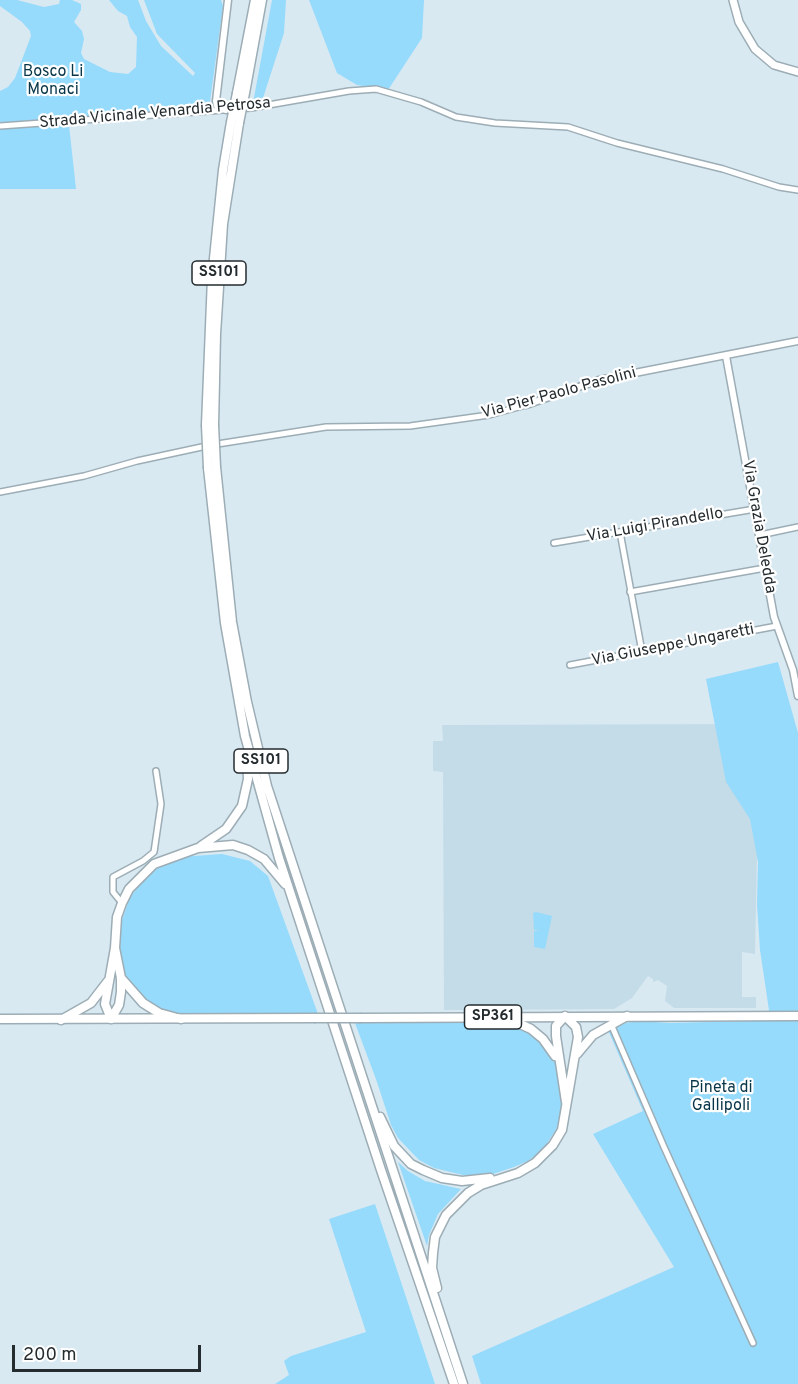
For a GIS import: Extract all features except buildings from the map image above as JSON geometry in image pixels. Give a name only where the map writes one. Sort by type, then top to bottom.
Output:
[{"type":"main road","name":"SS101","points":[[241,93],[255,0]]},
{"type":"main road","name":"SS101","points":[[262,0],[235,122],[223,224],[210,425],[225,623],[245,736],[291,892],[381,1170],[460,1382]]},
{"type":"main road","points":[[733,0],[741,27],[754,49],[774,65],[798,72]]},
{"type":"main road","name":"SS101","points":[[212,467],[232,622],[247,702],[267,786],[460,1382]]},
{"type":"main road","points":[[111,1019],[105,1005],[108,981],[115,948],[117,917],[129,888],[154,864],[198,848],[226,829],[242,806],[248,779],[245,736]]},
{"type":"main road","points":[[198,848],[233,845],[248,850],[264,859],[278,873],[291,892]]},
{"type":"main road","points":[[111,1019],[119,1005],[121,978],[115,948]]},
{"type":"main road","points":[[121,978],[143,1003],[159,1013],[181,1019]]},
{"type":"main road","points":[[61,1020],[90,1003],[108,981]]},
{"type":"main road","points":[[460,1382],[454,1340],[435,1281],[432,1260],[435,1237],[446,1215],[468,1193],[481,1185],[525,1168],[544,1155],[558,1137],[564,1121],[578,1042],[577,1030],[565,1016],[558,1024],[556,1045],[566,1102]]},
{"type":"main road","points":[[574,1059],[593,1035],[627,1016]]},
{"type":"main road","name":"SP361","points":[[0,1020],[798,1016]]},
{"type":"main road","points":[[490,1017],[518,1023],[531,1029],[552,1050],[562,1073]]},
{"type":"main road","points":[[351,1045],[362,1065],[388,1136],[411,1164],[435,1176],[462,1181],[483,1180],[525,1168]]},
{"type":"street","points":[[226,110],[217,106],[216,101],[228,0]]},
{"type":"street","name":"Strada Vicinale Venardia Petrosa","points":[[0,126],[250,108],[349,91],[376,89],[421,102],[456,117],[495,123],[568,127],[617,143],[723,169],[779,187],[798,190]]},
{"type":"street","name":"Via Pier Paolo Pasolini","points":[[0,492],[84,476],[137,461],[211,445],[326,426],[410,426],[489,415],[599,380],[798,341]]},
{"type":"street","name":"Via Grazia Deledda","points":[[726,356],[777,626],[793,670],[798,696]]},
{"type":"street","name":"Via Luigi Pirandello","points":[[554,543],[755,509]]},
{"type":"street","points":[[760,535],[798,527]]},
{"type":"street","points":[[620,532],[642,652]]},
{"type":"street","points":[[630,592],[765,568]]},
{"type":"street","name":"Via Giuseppe Ungaretti","points":[[570,665],[777,626]]},
{"type":"street","points":[[122,903],[116,899],[113,892],[113,877],[143,861],[154,852],[161,804],[156,771]]},
{"type":"street","points":[[611,1024],[753,1343]]},
{"type":"shaded area","points":[[757,724],[759,753],[755,954],[742,952],[742,997],[756,997],[756,1008],[674,1008],[665,1001],[667,986],[658,980],[653,982],[653,979],[648,976],[632,998],[614,1009],[444,1010],[443,772],[433,771],[433,741],[443,741],[442,725]]},
{"type":"green space","name":"Bosco Li Monaci","points":[[0,0],[17,0],[44,7],[59,4],[60,0],[72,0],[81,4],[81,10],[74,22],[82,31],[84,39],[81,53],[84,59],[110,72],[128,74],[136,67],[137,37],[130,27],[127,16],[118,11],[109,0],[138,0],[146,21],[161,46],[193,76],[195,73],[157,34],[144,0],[221,0],[223,6],[209,109],[0,124],[0,91],[8,87],[15,78],[31,36],[30,31],[22,22],[0,6]]},
{"type":"green space","points":[[272,0],[286,0],[284,33],[263,98],[253,103]]},
{"type":"green space","points":[[309,0],[424,0],[422,38],[388,90],[357,85],[337,73]]},
{"type":"green space","points":[[69,125],[76,189],[0,189],[0,129]]},
{"type":"green space","name":"Pineta di Gallipoli","points":[[778,662],[798,733],[798,1384],[481,1384],[472,1356],[674,1267],[593,1134],[643,1111],[608,1030],[638,1021],[670,1023],[752,1021],[769,1010],[760,950],[757,905],[758,862],[750,819],[726,782],[706,679]]},
{"type":"green space","points":[[222,854],[250,861],[268,876],[318,1014],[181,1015],[159,1010],[134,991],[124,975],[119,945],[121,923],[130,897],[147,876],[164,864],[180,857]]},
{"type":"green space","points":[[533,913],[552,916],[545,949],[534,947],[534,931],[540,931],[534,930]]},
{"type":"green space","points":[[490,1022],[522,1028],[536,1037],[551,1054],[557,1065],[562,1103],[557,1128],[542,1151],[528,1161],[484,1177],[471,1177],[434,1168],[419,1160],[398,1138],[391,1125],[355,1023]]},
{"type":"green space","points":[[398,1162],[425,1181],[461,1189],[438,1214],[427,1246]]},
{"type":"green space","points":[[375,1204],[435,1384],[275,1384],[289,1375],[284,1361],[291,1356],[366,1332],[329,1219]]}]
